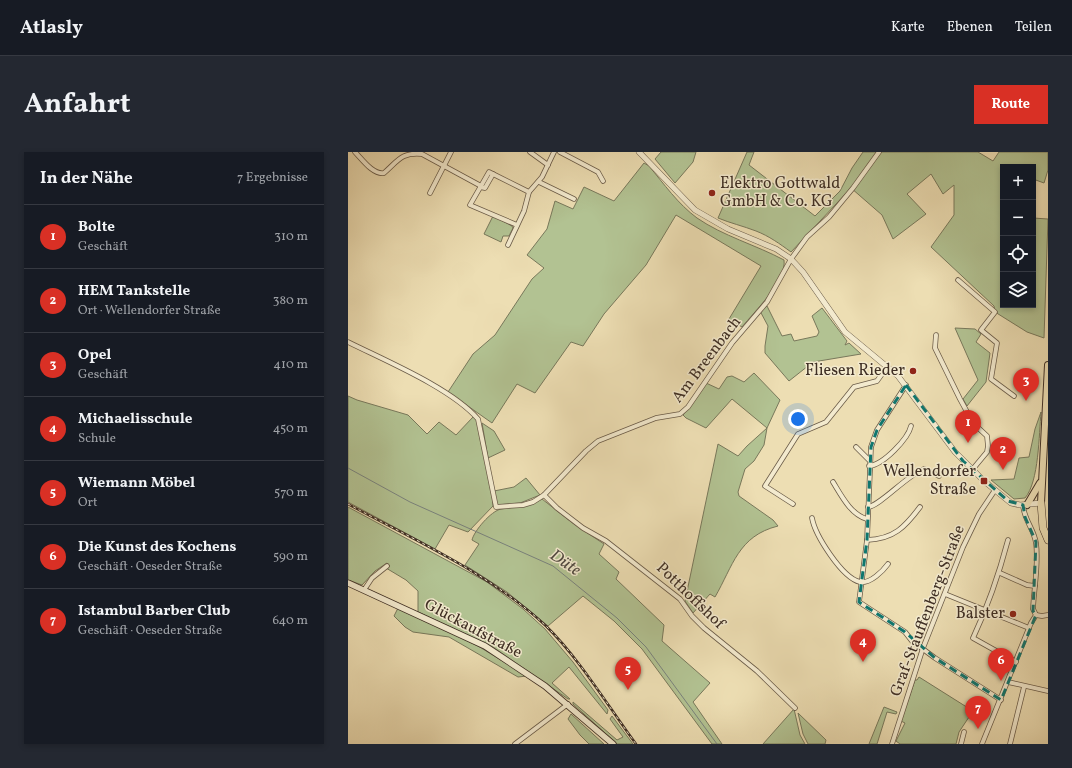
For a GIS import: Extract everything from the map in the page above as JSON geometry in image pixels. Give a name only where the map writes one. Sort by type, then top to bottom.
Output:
[{"type":"highway","points":[[1041,503],[1048,528]]},
{"type":"highway","points":[[1041,503],[1043,528],[1048,540]]},
{"type":"main road","points":[[1041,503],[1041,482],[1046,444],[1048,365]]},
{"type":"main road","points":[[1025,505],[1041,482]]},
{"type":"main road","name":"Glückaufstraße","points":[[348,583],[485,646],[526,672],[568,704],[613,744]]},
{"type":"street","points":[[355,152],[374,171],[380,174],[384,173],[404,155],[411,152],[422,154],[480,186]]},
{"type":"street","points":[[430,193],[451,152]]},
{"type":"street","points":[[530,152],[548,164]]},
{"type":"street","points":[[508,245],[524,211],[529,192],[539,182],[554,152]]},
{"type":"street","points":[[560,152],[598,172],[603,181]]},
{"type":"street","points":[[639,152],[695,210],[728,229],[776,249],[791,259],[803,272],[846,332],[906,385],[947,442],[972,470],[1011,503],[1025,505],[1041,503]]},
{"type":"street","name":"Am Breenbach","points":[[348,342],[432,384],[478,418],[496,507],[523,505],[533,502],[544,495],[586,451],[598,441],[632,426],[656,418],[680,414],[684,410],[732,343],[767,302],[791,259],[807,237],[829,217],[854,188],[879,152]]},
{"type":"street","points":[[517,225],[470,205],[487,173],[493,174],[529,192]]},
{"type":"street","points":[[539,182],[574,199]]},
{"type":"street","points":[[958,280],[996,312],[982,330],[997,343],[991,379],[1014,396]]},
{"type":"street","points":[[936,335],[935,348],[960,399],[973,423],[986,436],[988,446],[987,452],[972,470]]},
{"type":"street","points":[[792,504],[765,486],[798,434],[826,422],[854,387],[877,381],[887,367]]},
{"type":"street","points":[[906,385],[876,430],[871,447],[869,460],[867,540],[858,598],[862,605],[905,632],[912,641],[957,673],[1001,700]]},
{"type":"street","points":[[870,466],[877,464],[900,445],[910,431],[911,426]]},
{"type":"street","points":[[856,447],[869,460]]},
{"type":"street","points":[[868,507],[875,505],[896,487],[924,469],[938,476]]},
{"type":"street","points":[[833,482],[850,508],[859,517],[867,519]]},
{"type":"street","name":"Graf-Stauffenberg-Straße","points":[[892,744],[923,648],[973,526],[995,490]]},
{"type":"street","name":"Potthoffshof","points":[[544,495],[556,508],[583,528],[606,541],[680,599],[692,616],[704,628],[757,671],[796,708]]},
{"type":"street","points":[[1025,505],[1024,517],[1036,542],[1033,609],[1036,615]]},
{"type":"street","points":[[867,540],[887,536],[899,531],[908,524],[920,507]]},
{"type":"street","points":[[812,518],[820,537],[833,558],[848,575],[861,582]]},
{"type":"street","points":[[1008,540],[1000,573],[973,638],[1016,662]]},
{"type":"street","points":[[861,582],[877,575],[888,564]]},
{"type":"street","points":[[364,590],[372,578],[387,566]]},
{"type":"street","points":[[1000,573],[1027,585],[1035,586]]},
{"type":"street","points":[[945,594],[1029,628]]},
{"type":"street","points":[[1036,615],[1048,615]]},
{"type":"street","points":[[982,744],[1029,628],[1036,615]]},
{"type":"street","points":[[1008,682],[1024,687],[1048,691]]},
{"type":"street","points":[[1010,744],[1024,687]]},
{"type":"street","points":[[515,744],[568,704]]},
{"type":"street","points":[[961,744],[964,732]]},
{"type":"highlighted area","points":[[906,385],[963,461],[1008,501],[1023,505],[1025,517],[1036,542],[1033,611],[1036,615],[1001,700],[935,658],[905,632],[859,602],[867,540],[871,447],[877,430]]},
{"type":"green space","points":[[661,152],[696,152],[693,162],[675,183],[655,159]]},
{"type":"green space","points":[[747,152],[754,152],[749,165],[815,216],[840,191],[852,168],[863,152],[978,152],[993,161],[999,152],[1048,152],[1048,170],[1044,183],[1036,180],[1036,164],[1000,164],[1000,308],[1036,308],[1036,218],[1048,219],[1044,338],[1027,332],[995,312],[994,306],[931,247],[954,215],[954,185],[943,194],[931,174],[907,194],[926,214],[893,239],[882,215],[851,188],[791,252],[761,233],[718,218]]},
{"type":"green space","points":[[644,163],[649,166],[677,200],[697,218],[718,230],[784,260],[784,268],[775,286],[742,327],[729,319],[761,266],[676,215],[646,265],[604,314],[583,346],[571,342],[535,393],[517,384],[492,423],[448,392],[473,354],[495,335],[532,279],[544,268],[527,255],[547,229],[555,201],[573,209],[584,187],[614,201]]},
{"type":"green space","points":[[493,216],[512,226],[513,228],[509,236],[503,236],[501,242],[484,234]]},
{"type":"green space","points":[[767,306],[782,336],[791,334],[794,341],[817,336],[819,332],[812,316],[822,308],[847,341],[845,345],[849,343],[861,354],[813,362],[789,381],[765,353],[768,326],[760,311]]},
{"type":"green space","points":[[955,328],[975,329],[981,334],[976,342],[990,353],[986,382],[967,406],[963,399],[978,380]]},
{"type":"green space","points":[[754,373],[780,400],[767,428],[732,399],[706,428],[683,415],[706,383],[719,389],[727,377],[732,376],[744,382]]},
{"type":"green space","points":[[348,396],[408,415],[427,434],[439,422],[456,435],[473,417],[477,420],[492,492],[493,506],[468,532],[449,525],[435,549],[348,502]]},
{"type":"green space","points":[[1041,412],[1038,457],[1030,491],[1025,498],[1014,499],[991,480],[1014,479],[1019,458],[1029,457],[1035,429]]},
{"type":"green space","points":[[482,423],[494,431],[505,450],[488,458]]},
{"type":"green space","points":[[767,428],[764,445],[754,461],[745,469],[738,492],[739,496],[773,520],[778,526],[754,537],[745,545],[732,564],[715,597],[710,594],[693,613],[685,601],[718,444],[738,456]]},
{"type":"green space","points":[[526,478],[540,495],[520,503],[497,505],[494,491],[514,487]]},
{"type":"green space","points":[[542,499],[574,524],[604,544],[599,554],[619,572],[616,579],[664,625],[662,641],[710,683],[693,702],[722,744],[712,744],[642,649],[614,621],[583,596],[548,626],[507,592],[465,565],[479,544],[472,540],[473,536],[488,517],[501,509],[526,505]]},
{"type":"green space","points":[[348,507],[487,582],[523,609],[545,629],[573,662],[608,710],[607,714],[569,667],[552,683],[570,699],[568,699],[493,647],[418,612],[418,591],[406,580],[386,568],[390,566],[387,563],[375,571],[362,585],[348,580]]},
{"type":"green space","points":[[399,606],[478,646],[527,676],[518,677],[449,637],[413,632],[405,627],[394,616]]},
{"type":"green space","points":[[919,677],[973,711],[959,732],[956,744],[900,744],[896,741],[905,723],[901,721],[915,680]]},
{"type":"green space","points":[[573,702],[617,740],[623,737],[610,719],[612,716],[633,744],[617,744],[573,704]]},
{"type":"green space","points":[[884,707],[897,712],[896,714],[887,712],[877,744],[869,744]]},
{"type":"green space","points":[[794,709],[800,735],[805,744],[763,744]]},
{"type":"green space","points":[[798,713],[826,740],[825,744],[808,744],[803,734]]},
{"type":"green space","points":[[571,714],[604,744],[589,744],[568,719]]},
{"type":"waterway","name":"Düte","points":[[348,468],[410,502],[553,566],[617,618],[646,647],[717,744]]},
{"type":"railway","points":[[348,504],[451,559],[501,590],[524,607],[546,626],[570,653],[636,744]]},
{"type":"place","name":"Elektro Gottwald GmbH & Co. KG","points":[[712,193]]},
{"type":"place","name":"Fliesen Rieder","points":[[913,371]]},
{"type":"place","name":"Opel","points":[[1026,401]]},
{"type":"place","name":"Bolte","points":[[968,443]]},
{"type":"place","name":"HEM Tankstelle","points":[[1003,470]]},
{"type":"place","name":"Wellendorfer Straße","points":[[984,481]]},
{"type":"place","name":"Balster","points":[[1013,614]]},
{"type":"place","name":"Michaelisschule","points":[[863,662]]},
{"type":"place","name":"Die Kunst des Kochens","points":[[1001,681]]},
{"type":"place","name":"Wiemann Möbel","points":[[628,690]]},
{"type":"place","name":"Istambul Barber Club","points":[[978,729]]}]
